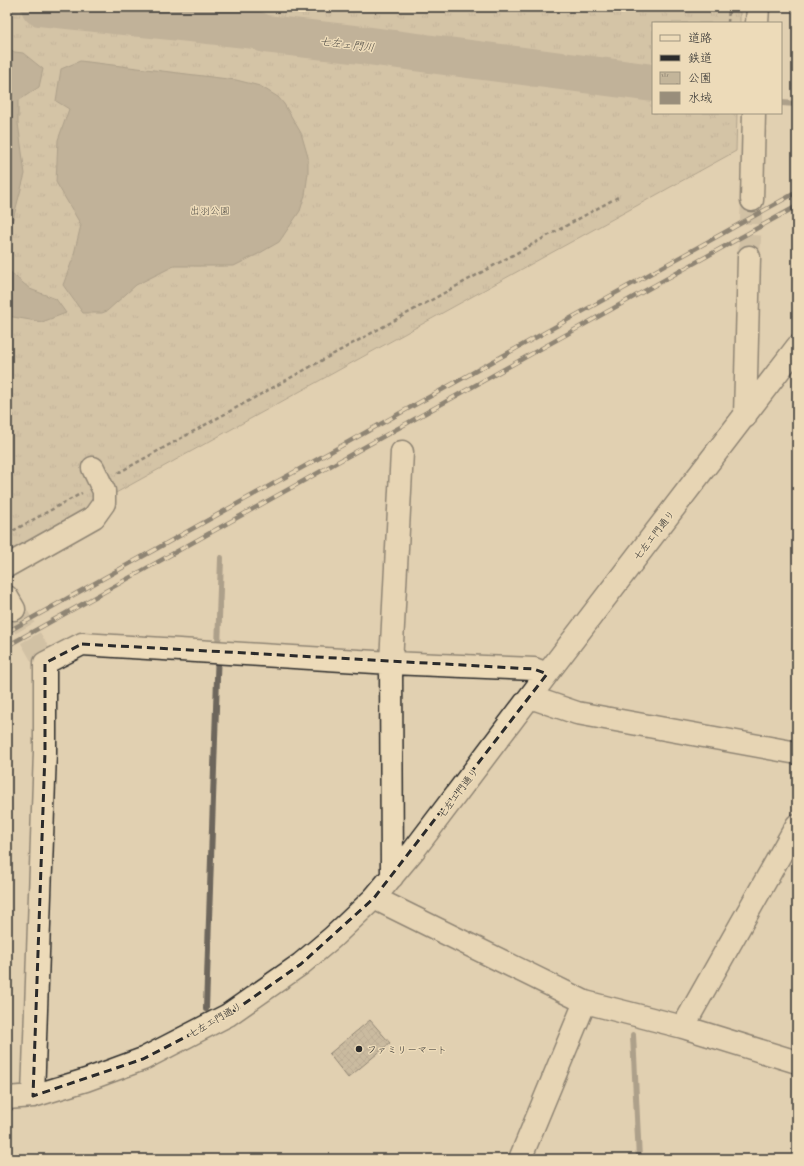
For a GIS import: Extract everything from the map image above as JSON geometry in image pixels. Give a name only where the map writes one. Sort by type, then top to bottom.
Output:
[{"type":"street","points":[[757,22],[758,7]]},
{"type":"street","points":[[752,200],[754,114]]},
{"type":"street","points":[[745,416],[749,258]]},
{"type":"street","name":"七左エ門通り","points":[[7,1098],[32,1096],[86,1080],[143,1059],[228,1015],[301,964],[334,937],[374,898],[418,844],[797,347]]},
{"type":"street","points":[[392,877],[391,663],[402,452]]},
{"type":"street","points":[[7,566],[94,517],[104,503],[102,472]]},
{"type":"street","points":[[32,1096],[45,752],[45,663],[82,644],[391,663],[534,669],[547,674]]},
{"type":"street","points":[[530,697],[577,713],[797,753]]},
{"type":"street","points":[[683,1027],[797,825]]},
{"type":"street","points":[[374,898],[585,1002],[683,1027],[797,1062]]},
{"type":"street","points":[[520,1159],[585,1002]]},
{"type":"path","points":[[728,22],[729,7]]},
{"type":"path","points":[[102,472],[618,197]]},
{"type":"path","points":[[7,534],[83,492]]},
{"type":"highlighted area","points":[[82,644],[534,669],[547,674],[374,898],[301,964],[228,1015],[143,1059],[33,1096],[45,752],[45,663]]},
{"type":"green space","name":"出羽公園","points":[[7,7],[740,7],[740,22],[652,22],[652,114],[737,114],[736,151],[7,553]]},
{"type":"water","points":[[7,51],[23,53],[43,69],[39,87],[18,101],[18,123],[25,174],[9,234],[9,271],[30,289],[56,299],[66,313],[42,322],[7,316]]},
{"type":"water","points":[[80,61],[236,80],[260,86],[278,97],[284,104],[301,133],[308,157],[308,173],[305,195],[300,211],[279,242],[234,266],[174,266],[136,285],[107,311],[102,313],[83,313],[63,285],[73,258],[81,225],[56,182],[58,140],[69,109],[56,101],[61,69]]},
{"type":"building","name":"ファミリーマート","points":[[370,1020],[390,1043],[348,1078],[329,1054]]},
{"type":"waterway","name":"七左ェ門川","points":[[40,7],[256,30],[265,34],[362,45],[652,83]]},
{"type":"waterway","points":[[782,103],[797,104]]},
{"type":"waterway","points":[[206,1009],[221,558]]},
{"type":"waterway","points":[[633,1035],[639,1159]]},
{"type":"tunnel","points":[[749,257],[752,200]]},
{"type":"tunnel","points":[[14,609],[45,663]]},
{"type":"railway","points":[[7,632],[797,192]]},
{"type":"railway","points":[[7,646],[797,206]]},
{"type":"place","name":"ファミリーマート","points":[[359,1049]]}]
